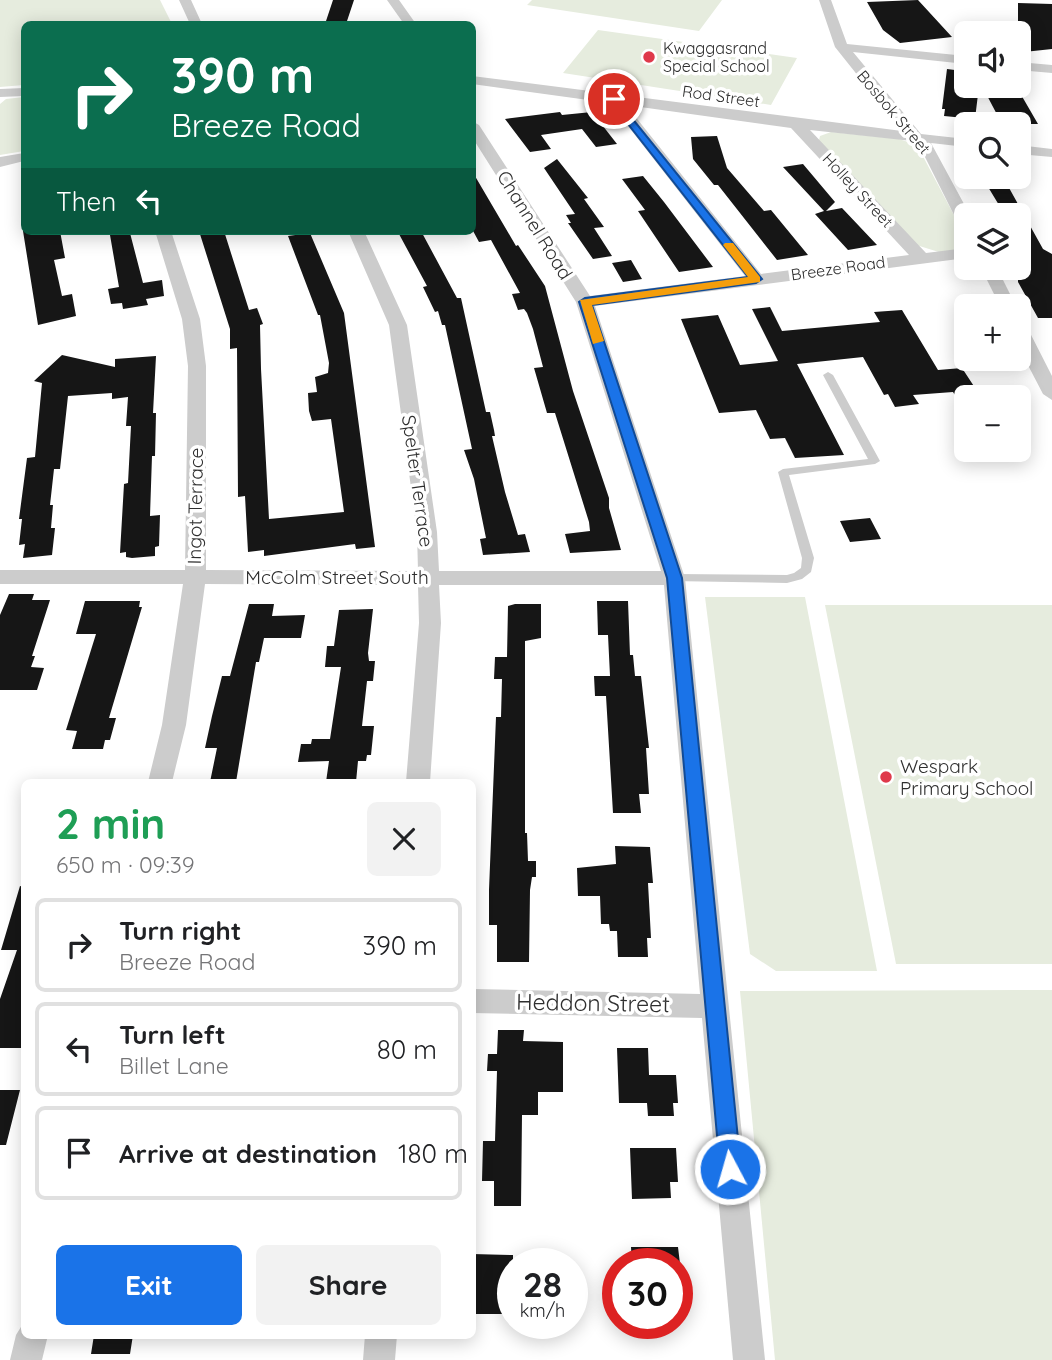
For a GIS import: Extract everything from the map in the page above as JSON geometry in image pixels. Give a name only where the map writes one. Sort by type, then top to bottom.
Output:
[{"type":"street","points":[[185,0],[195,21]]},
{"type":"street","points":[[393,0],[408,21]]},
{"type":"street","name":"Bosbok Street","points":[[825,0],[842,47],[930,151],[956,203]]},
{"type":"street","points":[[842,47],[954,59]]},
{"type":"street","points":[[1031,67],[1052,69]]},
{"type":"street","name":"Rod Street","points":[[476,81],[796,124],[954,142]]},
{"type":"street","points":[[0,93],[21,92]]},
{"type":"street","points":[[614,99],[756,279]]},
{"type":"street","name":"Holley Street","points":[[796,124],[920,257]]},
{"type":"street","name":"Channel Road","points":[[476,131],[585,302],[674,578],[749,1360]]},
{"type":"street","points":[[1031,151],[1052,153]]},
{"type":"street","points":[[0,162],[21,158]]},
{"type":"street","name":"Ingot Terrace","points":[[161,779],[174,724],[195,577],[196,349],[191,319],[164,235]]},
{"type":"street","name":"Spelter Terrace","points":[[358,235],[398,325],[427,532],[430,623],[418,779]]},
{"type":"street","name":"Breeze Road","points":[[585,302],[954,254]]},
{"type":"street","points":[[1031,353],[1052,394]]},
{"type":"street","name":"McColm Street South","points":[[0,577],[674,578]]},
{"type":"street","name":"Heddon Street","points":[[476,1001],[714,1006]]},
{"type":"street","points":[[26,1360],[31,1339]]},
{"type":"street","points":[[379,1360],[381,1339]]},
{"type":"lane","points":[[674,578],[787,579],[807,569],[808,558],[783,472],[875,461],[828,375]]},
{"type":"shaded area","points":[[0,0],[160,0],[170,21],[21,21],[21,85],[0,87]]},
{"type":"shaded area","points":[[532,0],[722,0],[699,31],[527,5]]},
{"type":"shaded area","points":[[598,30],[797,58],[771,105],[563,73]]},
{"type":"shaded area","points":[[21,97],[21,152],[0,155],[0,104],[6,99]]},
{"type":"shaded area","points":[[831,132],[899,139],[917,145],[954,215],[954,251],[942,253],[913,244],[818,144],[820,136]]},
{"type":"shaded area","points":[[705,597],[805,597],[877,971],[776,971],[750,954]]},
{"type":"shaded area","points":[[825,605],[1052,605],[1052,964],[896,964]]},
{"type":"shaded area","points":[[1052,990],[1052,1360],[775,1360],[740,991]]},
{"type":"building","points":[[333,0],[354,0],[347,21],[326,21]]},
{"type":"building","points":[[918,0],[952,37],[900,43],[883,30],[867,2]]},
{"type":"building","points":[[1018,3],[1052,4],[1052,49],[1031,51],[1031,21],[1018,21]]},
{"type":"building","points":[[947,69],[954,70],[954,98],[978,98],[976,112],[954,112],[954,117],[944,116],[945,109],[942,109]]},
{"type":"building","points":[[988,98],[1023,98],[1038,124],[1031,124],[1031,112],[996,112]]},
{"type":"building","points":[[560,112],[562,115],[592,112],[617,144],[596,147],[582,129],[541,135],[551,149],[530,152],[505,119]]},
{"type":"building","points":[[717,136],[727,168],[764,211],[771,210],[808,255],[777,260],[718,185],[714,185],[693,159],[691,137]]},
{"type":"building","points":[[557,159],[588,198],[584,199],[604,227],[594,228],[612,256],[593,259],[568,223],[571,223],[566,215],[575,214],[544,168]]},
{"type":"building","points":[[803,164],[835,202],[826,211],[842,208],[877,245],[848,250],[815,214],[824,211],[783,167]]},
{"type":"building","points":[[643,176],[713,267],[679,272],[638,211],[645,210],[622,179]]},
{"type":"building","points":[[476,178],[516,246],[518,245],[545,286],[573,391],[609,498],[609,508],[621,550],[570,553],[565,534],[590,531],[589,522],[555,413],[547,413],[534,368],[543,367],[533,329],[524,309],[518,310],[512,294],[520,293],[491,240],[479,242],[475,235]]},
{"type":"building","points":[[989,189],[1010,189],[1017,203],[998,203]]},
{"type":"building","points":[[1031,227],[1043,249],[1052,254],[1052,318],[1038,318],[1031,305],[1031,294],[1025,294],[1018,282],[1031,280]]},
{"type":"building","points":[[24,235],[61,235],[65,258],[54,260],[62,296],[72,294],[76,316],[38,325]]},
{"type":"building","points":[[110,235],[131,235],[143,283],[162,280],[164,296],[146,299],[148,305],[123,309],[122,303],[111,304],[108,289],[119,287]]},
{"type":"building","points":[[200,235],[225,235],[249,310],[257,308],[263,324],[260,325],[261,369],[269,519],[344,512],[331,419],[312,421],[309,411],[308,393],[317,392],[315,377],[328,373],[329,363],[320,315],[288,236],[311,235],[344,313],[375,547],[356,549],[355,544],[264,556],[264,550],[248,552],[245,496],[238,497],[237,348],[230,349],[230,329]]},
{"type":"building","points":[[400,235],[423,235],[457,298],[461,298],[486,412],[490,412],[495,436],[492,436],[505,492],[518,535],[525,534],[530,552],[483,555],[480,539],[486,538],[474,479],[464,450],[472,449],[445,325],[442,325],[438,311],[435,312],[423,287],[427,286]]},
{"type":"building","points":[[631,260],[642,279],[623,282],[612,263]]},
{"type":"building","points":[[770,307],[782,331],[880,322],[874,312],[902,310],[938,370],[964,371],[973,385],[954,385],[954,394],[913,395],[919,404],[895,407],[888,394],[884,395],[863,357],[797,364],[844,455],[795,458],[785,438],[770,439],[756,410],[719,413],[681,319],[718,315],[740,365],[778,361],[752,309]]},
{"type":"building","points":[[62,355],[115,367],[115,359],[156,356],[153,413],[156,413],[155,456],[152,456],[150,516],[160,515],[159,546],[155,547],[155,556],[132,558],[126,557],[126,552],[120,553],[131,426],[126,426],[128,397],[112,399],[112,393],[68,396],[60,469],[54,469],[50,505],[53,505],[51,528],[55,528],[52,555],[23,558],[25,544],[19,545],[22,519],[19,519],[27,458],[35,457],[42,383],[34,381]]},
{"type":"building","points":[[870,518],[881,539],[850,542],[840,521]]},
{"type":"building","points":[[9,594],[34,594],[32,600],[50,600],[32,656],[35,656],[31,667],[44,668],[37,690],[0,690],[0,615]]},
{"type":"building","points":[[85,601],[140,601],[139,607],[142,607],[109,718],[116,718],[110,740],[105,740],[103,749],[72,749],[77,731],[66,730],[96,634],[76,634]]},
{"type":"building","points":[[597,601],[628,601],[630,655],[633,655],[635,676],[641,676],[649,748],[646,748],[649,794],[639,794],[641,813],[613,813],[606,696],[595,696],[594,676],[610,676],[608,635],[598,635]]},
{"type":"building","points":[[249,604],[274,604],[272,616],[305,615],[301,638],[264,638],[259,662],[256,662],[236,779],[211,779],[217,748],[205,748],[222,676],[230,676]]},
{"type":"building","points":[[541,604],[541,638],[525,641],[525,833],[528,861],[536,861],[536,877],[532,877],[530,890],[529,962],[497,962],[497,925],[489,925],[496,717],[501,717],[502,679],[494,679],[495,657],[507,657],[508,606]]},
{"type":"building","points":[[373,609],[368,653],[369,661],[375,661],[373,681],[367,681],[362,726],[374,726],[371,755],[367,755],[366,761],[358,761],[356,779],[326,779],[329,761],[298,762],[301,744],[311,744],[312,739],[330,739],[341,667],[325,667],[327,646],[334,646],[339,610]]},
{"type":"building","points":[[615,846],[650,847],[653,883],[648,883],[651,938],[647,938],[648,957],[618,957],[617,931],[610,931],[609,924],[601,924],[600,896],[578,896],[577,868],[616,864]]},
{"type":"building","points":[[21,886],[21,1048],[0,1048],[0,999],[17,950],[1,950]]},
{"type":"building","points":[[498,1030],[524,1030],[523,1041],[563,1042],[563,1092],[538,1092],[538,1115],[522,1115],[521,1206],[494,1206],[494,1181],[482,1181],[483,1141],[495,1141],[497,1071],[487,1071],[488,1054],[497,1054]]},
{"type":"building","points":[[617,1048],[648,1048],[649,1075],[676,1075],[678,1103],[673,1103],[674,1116],[648,1116],[647,1103],[619,1103]]},
{"type":"building","points":[[0,1090],[20,1090],[6,1145],[0,1145]]},
{"type":"building","points":[[630,1148],[676,1148],[678,1182],[670,1182],[671,1198],[632,1199]]},
{"type":"building","points":[[631,1247],[678,1248],[631,1248]]},
{"type":"building","points":[[476,1254],[497,1255],[497,1314],[476,1314]]},
{"type":"building","points":[[93,1339],[132,1339],[130,1354],[91,1354]]},
{"type":"slow traffic","points":[[598,341],[585,302],[756,279],[729,245]]},
{"type":"place","name":"Kwaggasrand Special School","points":[[649,57]]},
{"type":"place","name":"Wespark Primary School","points":[[886,777]]},
{"type":"route","points":[[614,99],[756,279],[585,302],[674,578],[730,1169]]}]
